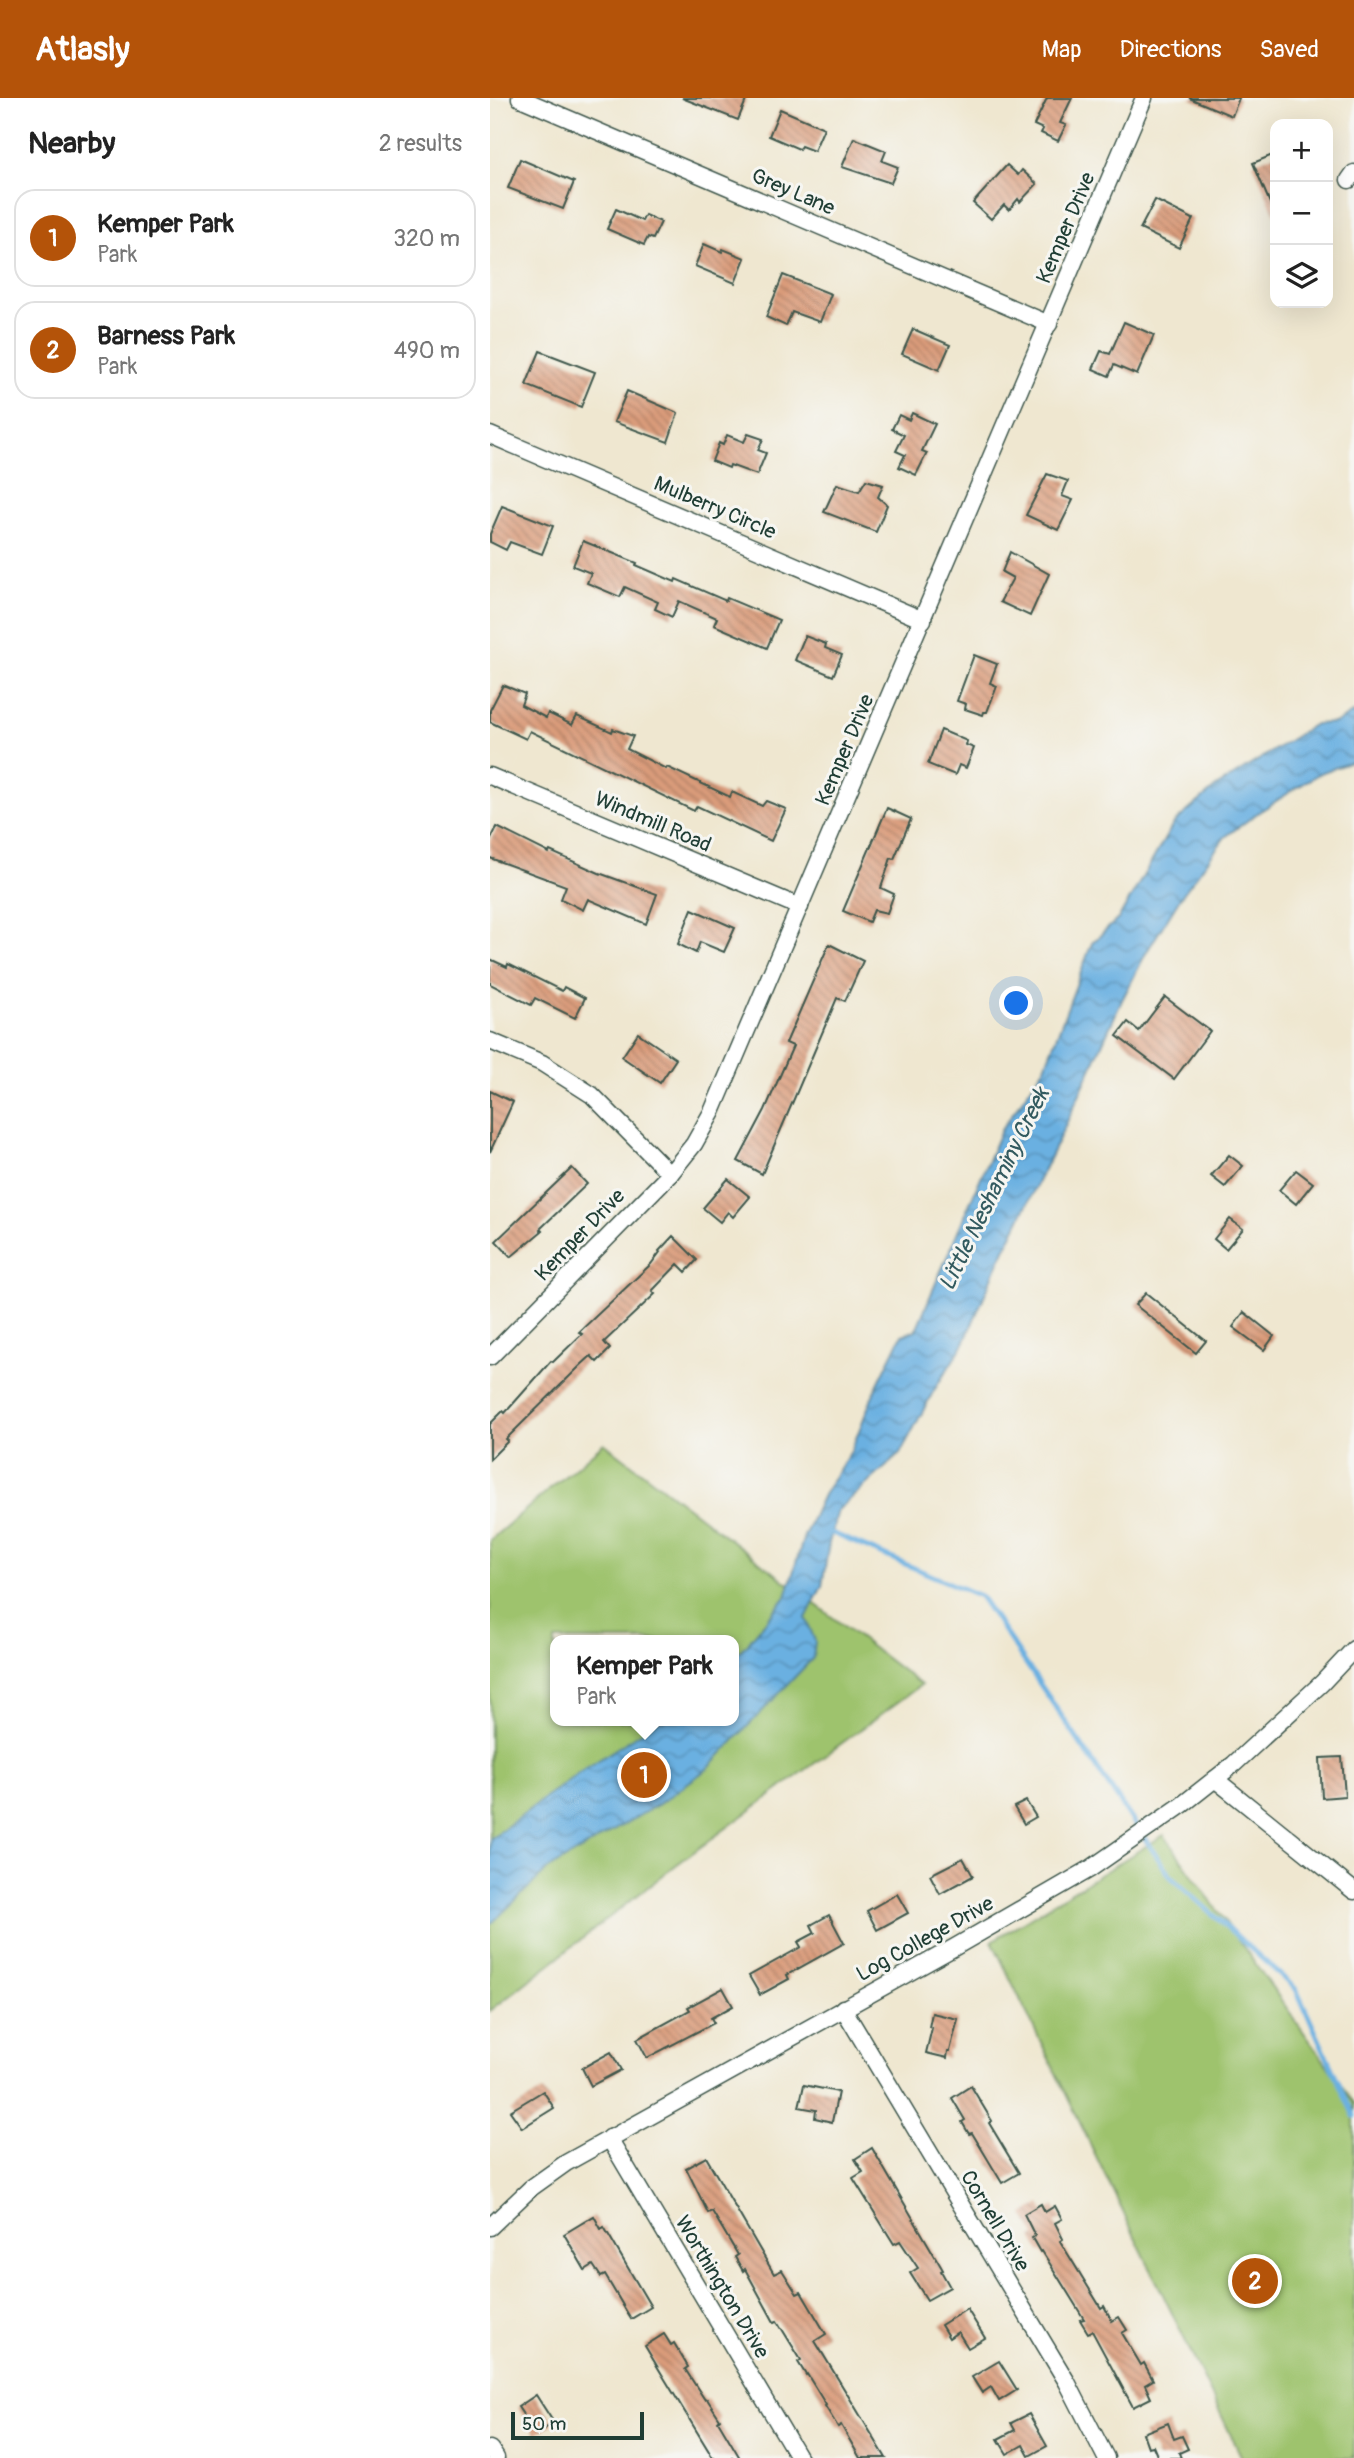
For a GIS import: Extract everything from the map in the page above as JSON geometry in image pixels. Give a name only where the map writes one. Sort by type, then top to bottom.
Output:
[{"type":"street","name":"Grey Lane","points":[[520,98],[1049,324]]},
{"type":"street","name":"Kemper Drive","points":[[490,1357],[670,1174],[694,1144],[712,1112],[1144,98]]},
{"type":"street","name":"Mulberry Circle","points":[[490,435],[923,620]]},
{"type":"street","name":"Windmill Road","points":[[490,776],[800,907]]},
{"type":"street","points":[[490,1041],[542,1063],[592,1095],[670,1174]]},
{"type":"street","name":"Log College Drive","points":[[490,2227],[531,2188],[566,2163],[1050,1893],[1132,1841],[1215,1779],[1278,1724],[1354,1649]]},
{"type":"street","points":[[1215,1779],[1354,1891]]},
{"type":"street","name":"Cornell Drive","points":[[843,2008],[1067,2382],[1106,2458]]},
{"type":"street","name":"Worthington Drive","points":[[608,2138],[799,2458]]},
{"type":"street","points":[[490,2449],[495,2458]]},
{"type":"green space","points":[[604,1443],[921,1685],[676,1865],[490,2011],[490,1540]]},
{"type":"green space","points":[[1164,1835],[1354,2103],[1354,2458],[1242,2458],[992,1941]]},
{"type":"water","name":"Little Neshaminy Creek","points":[[1354,712],[1354,761],[1320,773],[1225,837],[1180,898],[1146,953],[996,1268],[964,1343],[933,1392],[900,1454],[838,1510],[822,1586],[806,1618],[815,1641],[813,1658],[707,1769],[659,1804],[548,1869],[490,1925],[490,1839],[577,1774],[651,1726],[739,1726],[739,1652],[786,1597],[804,1536],[823,1495],[851,1451],[875,1390],[902,1335],[916,1330],[1001,1130],[1045,1067],[1092,943],[1119,918],[1174,823],[1216,787],[1315,724],[1336,723]]},
{"type":"building","points":[[682,98],[747,98],[738,120]]},
{"type":"building","points":[[1047,98],[1072,98],[1060,123],[1066,125],[1058,141],[1041,133],[1043,129],[1034,125]]},
{"type":"building","points":[[1189,98],[1239,98],[1232,116]]},
{"type":"building","points":[[780,109],[824,128],[814,151],[801,146],[799,149],[769,136]]},
{"type":"building","points":[[854,138],[886,151],[882,161],[898,167],[891,183],[842,167]]},
{"type":"building","points":[[1270,156],[1270,203],[1253,163]]},
{"type":"building","points":[[520,159],[574,182],[563,209],[508,188]]},
{"type":"building","points":[[1007,165],[1018,175],[1022,170],[1037,184],[1020,202],[1018,199],[1009,210],[1004,205],[991,219],[973,203]]},
{"type":"building","points":[[1155,200],[1193,219],[1179,248],[1140,229]]},
{"type":"building","points":[[616,209],[642,221],[645,215],[661,222],[653,239],[648,237],[644,245],[607,229]]},
{"type":"building","points":[[704,244],[745,258],[735,283],[695,266]]},
{"type":"building","points":[[783,275],[831,294],[820,322],[792,312],[786,326],[766,317]]},
{"type":"building","points":[[1124,322],[1154,335],[1137,375],[1114,365],[1109,376],[1093,369],[1101,351],[1110,354]]},
{"type":"building","points":[[913,329],[950,345],[939,370],[902,354]]},
{"type":"building","points":[[540,351],[595,372],[581,407],[526,385]]},
{"type":"building","points":[[627,391],[678,413],[668,442],[614,422]]},
{"type":"building","points":[[912,413],[935,424],[922,451],[927,453],[916,475],[899,467],[905,455],[896,451],[904,435],[892,429],[899,415],[909,420]]},
{"type":"building","points":[[748,434],[763,439],[758,450],[766,453],[757,475],[712,461],[719,443],[723,445],[727,435],[744,442]]},
{"type":"building","points":[[1047,474],[1068,481],[1062,496],[1073,500],[1058,530],[1026,515]]},
{"type":"building","points":[[866,480],[883,485],[878,497],[887,505],[876,532],[824,512],[837,484],[859,491]]},
{"type":"building","points":[[502,506],[553,526],[542,554],[510,542],[506,550],[490,542],[490,534]]},
{"type":"building","points":[[583,541],[675,582],[676,579],[779,620],[767,648],[714,625],[717,618],[679,601],[672,617],[655,609],[658,602],[625,587],[620,597],[587,583],[591,573],[573,566]]},
{"type":"building","points":[[1010,552],[1049,574],[1030,616],[1000,602],[1013,578],[1002,572]]},
{"type":"building","points":[[805,636],[826,644],[825,648],[842,655],[833,676],[795,660]]},
{"type":"building","points":[[974,655],[997,664],[990,683],[997,686],[987,712],[983,715],[965,709],[966,704],[957,701]]},
{"type":"building","points":[[503,685],[525,694],[521,705],[546,718],[548,713],[572,725],[577,716],[612,732],[613,729],[633,736],[627,749],[666,769],[667,767],[730,797],[732,792],[762,806],[766,801],[786,809],[771,841],[697,806],[694,811],[530,731],[526,739],[490,722],[490,710]]},
{"type":"building","points":[[941,730],[967,741],[966,745],[974,748],[966,768],[959,765],[955,775],[928,764]]},
{"type":"building","points":[[887,808],[911,819],[894,859],[891,858],[881,888],[894,894],[887,913],[874,910],[869,922],[843,911]]},
{"type":"building","points":[[497,827],[549,853],[550,851],[599,873],[657,894],[646,924],[588,899],[583,910],[561,899],[566,886],[490,858],[490,841]]},
{"type":"building","points":[[692,909],[735,928],[724,952],[700,942],[696,953],[678,944]]},
{"type":"building","points":[[829,944],[863,961],[845,1001],[837,998],[762,1174],[738,1161],[765,1110],[793,1046],[786,1043]]},
{"type":"building","points":[[490,959],[507,967],[508,964],[562,991],[564,987],[585,998],[575,1018],[535,998],[531,1005],[490,984]]},
{"type":"building","points":[[1165,997],[1210,1031],[1174,1079],[1117,1036],[1128,1022],[1139,1031]]},
{"type":"building","points":[[638,1033],[676,1059],[660,1083],[622,1057]]},
{"type":"building","points":[[490,1091],[513,1102],[490,1152]]},
{"type":"building","points":[[1229,1155],[1243,1166],[1225,1187],[1211,1176]]},
{"type":"building","points":[[572,1168],[587,1184],[540,1229],[542,1231],[511,1257],[496,1241]]},
{"type":"building","points":[[1296,1170],[1313,1183],[1296,1204],[1279,1190]]},
{"type":"building","points":[[728,1179],[750,1197],[733,1217],[728,1212],[720,1222],[703,1208]]},
{"type":"building","points":[[1230,1219],[1243,1229],[1226,1249],[1214,1239]]},
{"type":"building","points":[[673,1236],[697,1260],[686,1272],[678,1264],[652,1291],[655,1294],[604,1342],[610,1349],[597,1362],[591,1356],[580,1366],[506,1439],[508,1441],[490,1459],[490,1424],[503,1411],[505,1413],[551,1361],[582,1334],[579,1332],[651,1264]]},
{"type":"building","points":[[1146,1293],[1206,1341],[1196,1353],[1135,1305]]},
{"type":"building","points":[[1244,1312],[1274,1336],[1264,1350],[1233,1327]]},
{"type":"building","points":[[1342,1757],[1345,1796],[1322,1798],[1320,1758]]},
{"type":"building","points":[[1026,1801],[1036,1817],[1024,1824],[1014,1807]]},
{"type":"building","points":[[963,1858],[973,1876],[940,1894],[930,1875]]},
{"type":"building","points":[[897,1894],[908,1913],[877,1930],[867,1911]]},
{"type":"building","points":[[829,1915],[844,1943],[787,1975],[789,1979],[760,1995],[749,1976],[801,1947],[798,1942],[815,1933],[811,1925]]},
{"type":"building","points":[[723,1988],[733,2006],[711,2018],[714,2023],[647,2058],[637,2039]]},
{"type":"building","points":[[932,2013],[958,2019],[947,2058],[926,2053],[932,2028],[929,2027]]},
{"type":"building","points":[[611,2052],[621,2070],[591,2086],[582,2068]]},
{"type":"building","points":[[804,2085],[838,2092],[832,2122],[815,2118],[816,2110],[799,2107]]},
{"type":"building","points":[[971,2086],[992,2121],[989,2123],[1019,2173],[1002,2183],[972,2133],[969,2134],[962,2122],[965,2120],[952,2098]]},
{"type":"building","points":[[543,2091],[554,2108],[522,2128],[510,2111]]},
{"type":"building","points":[[872,2148],[943,2270],[941,2271],[950,2287],[927,2300],[910,2273],[918,2268],[900,2241],[894,2244],[853,2178],[863,2172],[855,2159]]},
{"type":"building","points":[[706,2157],[774,2274],[782,2270],[797,2294],[801,2292],[826,2334],[815,2341],[886,2458],[860,2458],[798,2362],[801,2360],[777,2321],[774,2322],[745,2269],[743,2271],[735,2257],[738,2255],[712,2211],[708,2213],[686,2168]]},
{"type":"building","points":[[1041,2204],[1045,2212],[1055,2206],[1062,2219],[1055,2223],[1063,2239],[1060,2241],[1101,2308],[1104,2306],[1112,2321],[1119,2317],[1127,2330],[1122,2333],[1153,2380],[1145,2385],[1151,2398],[1133,2407],[1092,2331],[1088,2333],[1080,2320],[1084,2319],[1032,2238],[1035,2236],[1024,2214]]},
{"type":"building","points":[[594,2216],[601,2229],[604,2227],[651,2307],[631,2319],[605,2275],[601,2277],[593,2265],[585,2270],[564,2234]]},
{"type":"building","points":[[967,2309],[985,2338],[968,2348],[958,2332],[949,2338],[941,2325]]},
{"type":"building","points":[[664,2334],[671,2345],[674,2343],[688,2367],[685,2369],[720,2419],[718,2421],[740,2458],[713,2458],[645,2346]]},
{"type":"building","points":[[999,2361],[1017,2390],[999,2401],[991,2387],[982,2393],[972,2377]]},
{"type":"building","points":[[536,2395],[554,2423],[536,2434],[518,2407]]},
{"type":"building","points":[[1029,2414],[1047,2446],[1029,2456],[1023,2445],[1007,2454],[998,2439],[1015,2430],[1011,2423]]},
{"type":"building","points":[[1168,2423],[1174,2439],[1182,2436],[1188,2449],[1179,2453],[1181,2458],[1158,2458],[1153,2446],[1148,2447],[1143,2433]]},
{"type":"waterway","points":[[825,1530],[980,1596],[1171,1877],[1296,1989],[1354,2116]]},
{"type":"place","name":"Kemper Park","points":[[644,1775]]},
{"type":"place","name":"Barness Park","points":[[1255,2281]]}]
